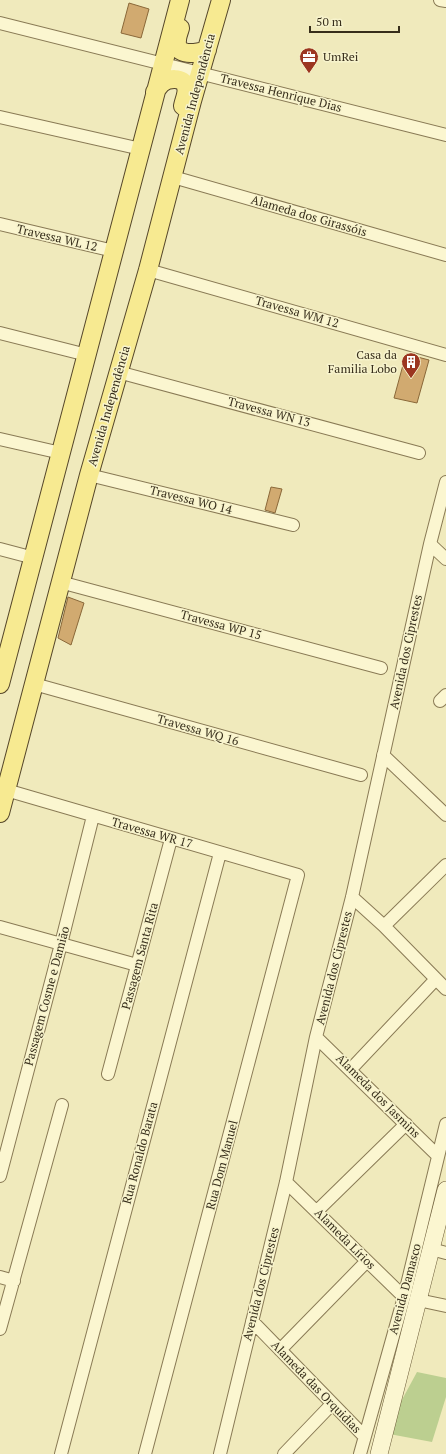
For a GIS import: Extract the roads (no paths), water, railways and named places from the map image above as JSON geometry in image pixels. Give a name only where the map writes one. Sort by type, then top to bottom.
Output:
[{"type":"main road","points":[[0,684],[3,657],[34,558],[180,0]]},
{"type":"main road","points":[[188,0],[176,41],[178,48],[181,52],[190,54],[207,50]]},
{"type":"main road","name":"Avenida Independência","points":[[0,813],[89,475],[148,270],[200,72],[221,0]]},
{"type":"main road","points":[[155,92],[161,83],[168,80],[179,80],[184,83],[186,87],[174,147],[178,157]]},
{"type":"street","points":[[440,0],[446,2]]},
{"type":"street","name":"Travessa Henrique Dias","points":[[0,23],[446,135]]},
{"type":"street","points":[[0,117],[141,149]]},
{"type":"street","name":"Alameda dos Girassóis","points":[[173,177],[446,255]]},
{"type":"street","name":"Travessa WL 12","points":[[0,224],[114,251]]},
{"type":"street","name":"Travessa WM 12","points":[[148,270],[446,355]]},
{"type":"street","points":[[0,333],[86,355]]},
{"type":"street","name":"Travessa WN 13","points":[[118,372],[419,452]]},
{"type":"street","points":[[0,439],[61,453]]},
{"type":"street","name":"Travessa WO 14","points":[[89,475],[293,525]]},
{"type":"street","name":"Avenida dos Ciprestes","points":[[220,1454],[286,1182],[316,1037],[352,897],[430,544],[446,482]]},
{"type":"street","points":[[430,544],[446,559]]},
{"type":"street","points":[[0,549],[34,558]]},
{"type":"street","name":"Travessa WP 15","points":[[60,582],[381,668]]},
{"type":"street","name":"Travessa WQ 16","points":[[34,684],[361,775]]},
{"type":"street","points":[[383,755],[446,815]]},
{"type":"street","name":"Travessa WR 17","points":[[6,790],[298,875]]},
{"type":"street","name":"Passagem Cosme e Damião","points":[[0,1176],[62,944],[93,816]]},
{"type":"street","name":"Passagem Santa Rita","points":[[108,1074],[172,839]]},
{"type":"street","name":"Rua Ronaldo Barata","points":[[61,1454],[220,853]]},
{"type":"street","points":[[384,926],[446,865]]},
{"type":"street","name":"Rua Dom Manuel","points":[[145,1454],[298,875]]},
{"type":"street","points":[[352,897],[384,926],[446,989]]},
{"type":"street","points":[[0,927],[137,966]]},
{"type":"street","points":[[351,1069],[436,979]]},
{"type":"street","name":"Alameda dos Jasmins","points":[[316,1037],[351,1069],[438,1156]]},
{"type":"street","points":[[0,1329],[62,1105]]},
{"type":"street","points":[[317,1211],[406,1124]]},
{"type":"street","name":"Avenida Damasco","points":[[379,1454],[411,1299],[438,1156],[446,1124]]},
{"type":"street","name":"Alameda Lírios","points":[[286,1182],[367,1261],[411,1299]]},
{"type":"street","name":"Avenida Damasco","points":[[360,1454],[364,1436],[411,1299],[438,1251],[446,1190]]},
{"type":"street","points":[[280,1350],[367,1261]]},
{"type":"street","points":[[0,1277],[14,1281]]},
{"type":"street","points":[[411,1299],[446,1306]]},
{"type":"street","name":"Alameda das Orquidias","points":[[252,1321],[364,1436]]},
{"type":"street","points":[[284,1454],[332,1404]]},
{"type":"place","name":"UmRei","points":[[309,74]]},
{"type":"place","name":"Casa da Familia Lobo","points":[[411,379]]}]
